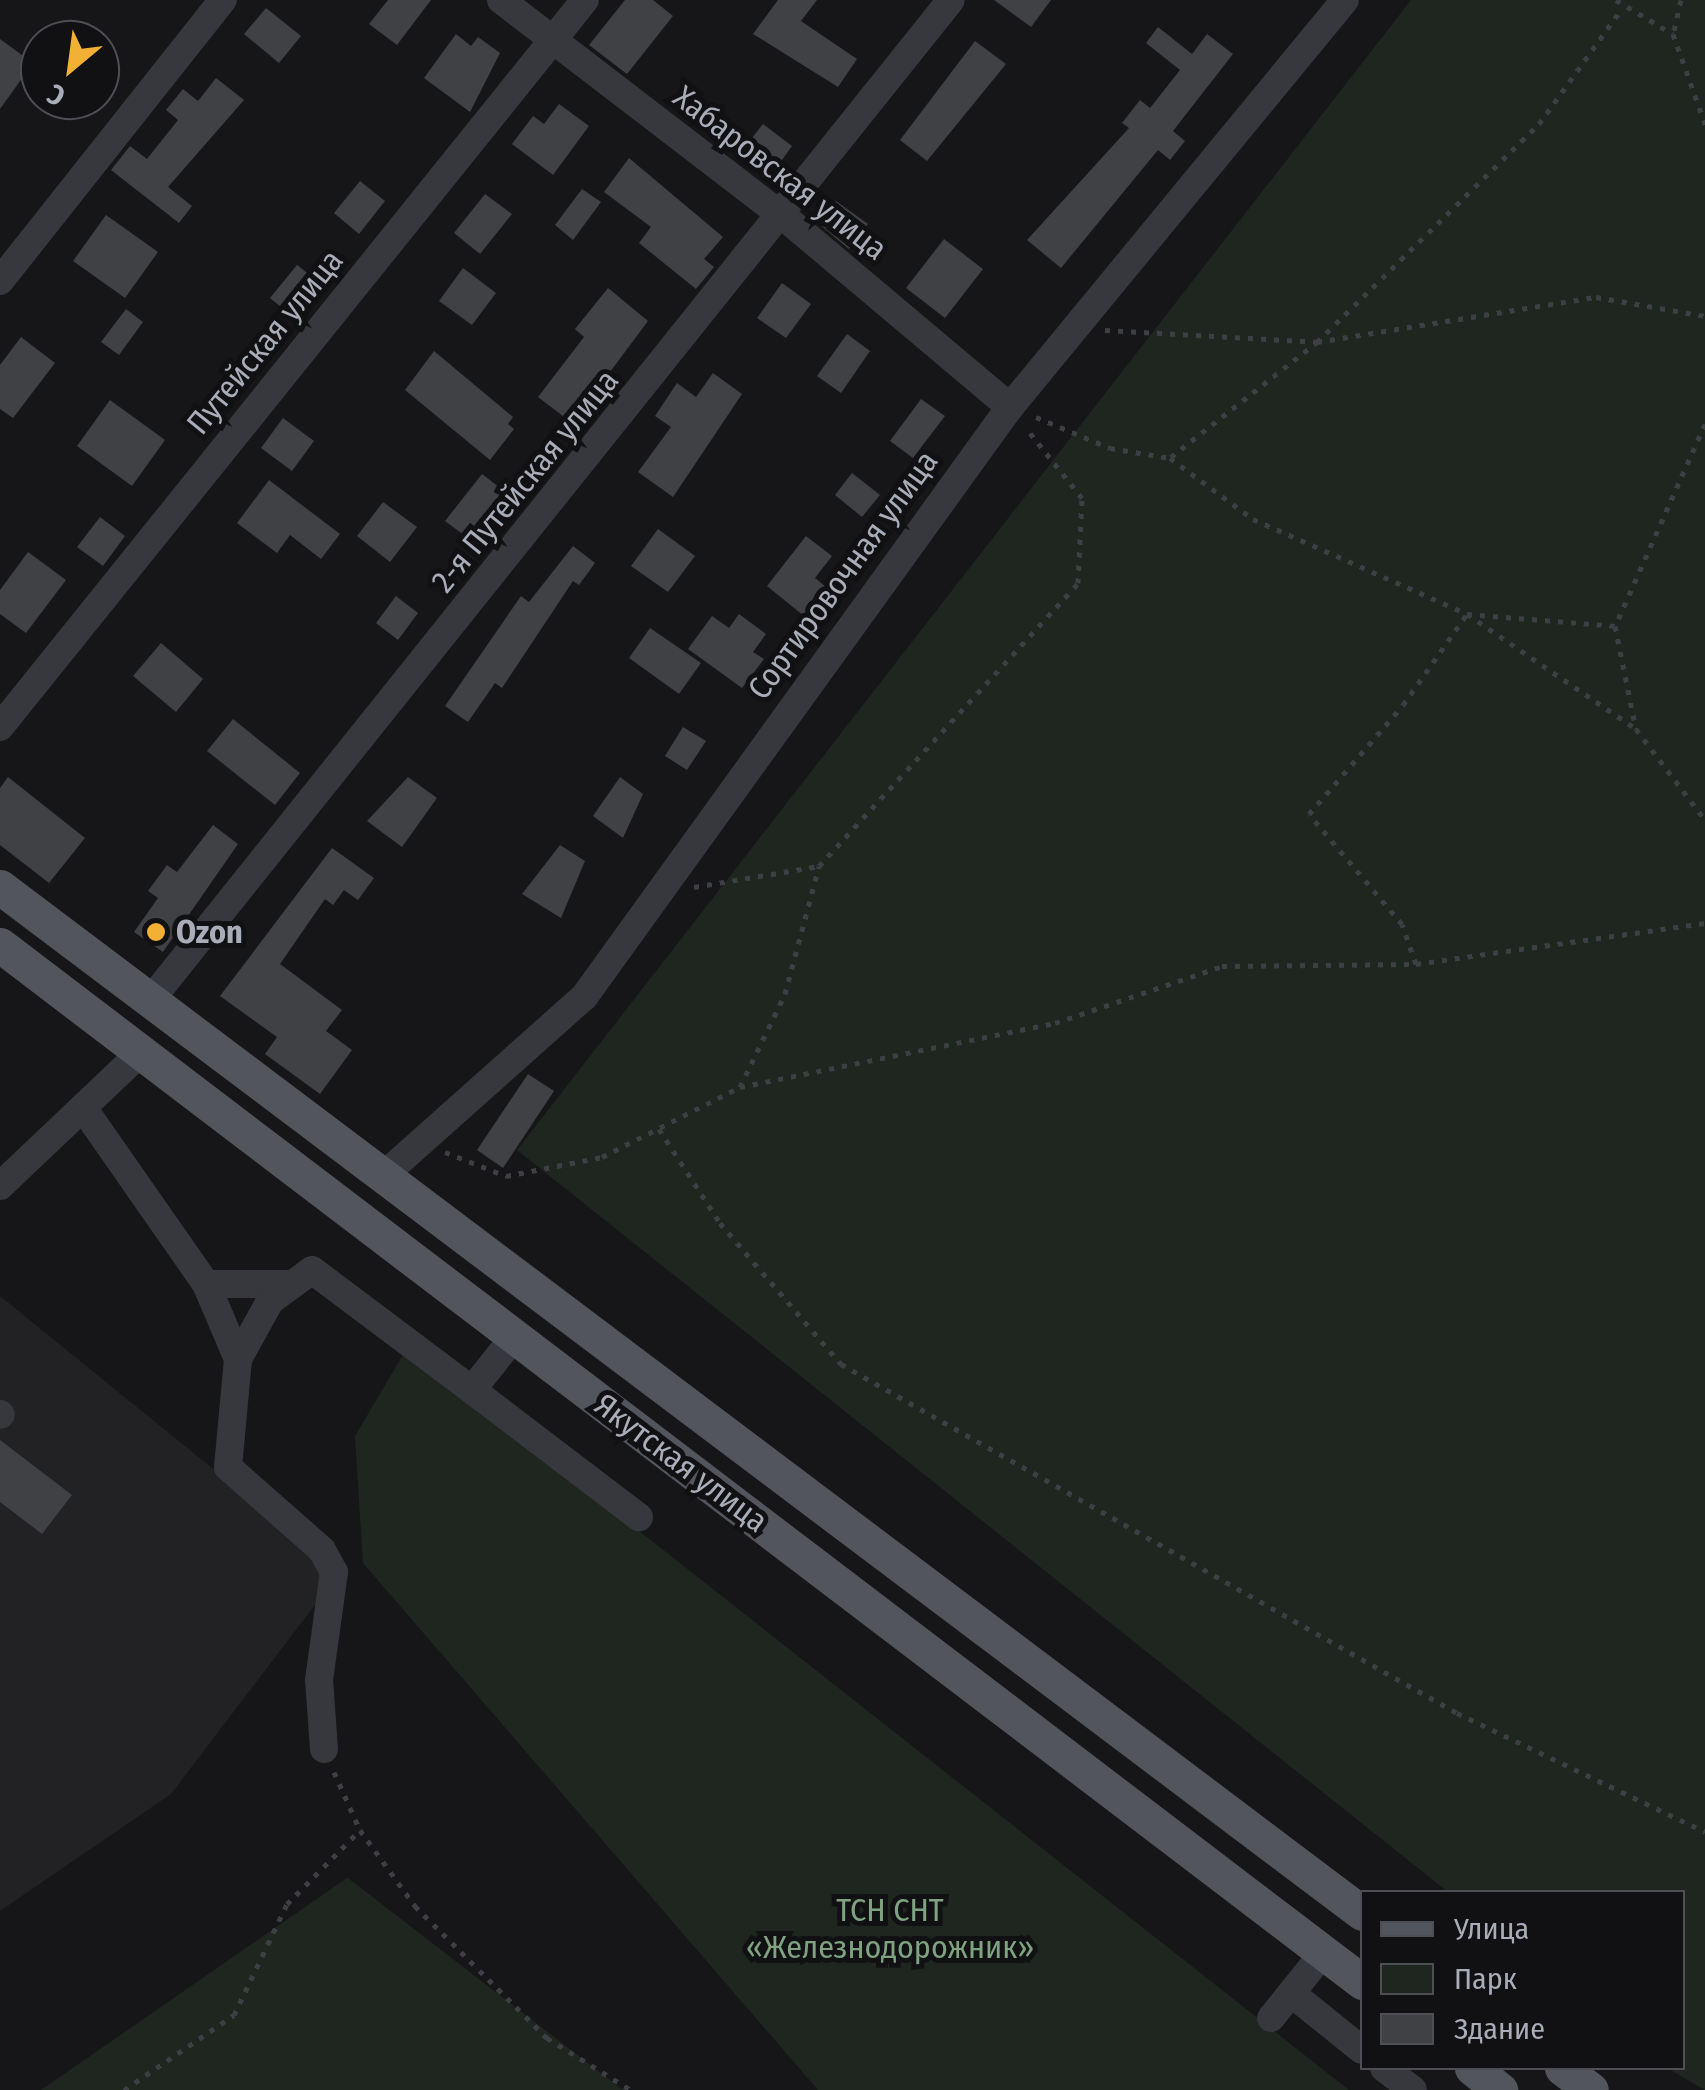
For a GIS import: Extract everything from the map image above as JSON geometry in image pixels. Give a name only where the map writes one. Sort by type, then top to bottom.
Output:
[{"type":"main road","name":"Якутская улица","points":[[0,887],[149,1002],[395,1166],[1360,1911]]},
{"type":"main road","name":"Якутская улица","points":[[0,945],[1360,1980]]},
{"type":"main road","points":[[1475,2070],[1500,2090]]},
{"type":"main road","points":[[1565,2070],[1591,2090]]},
{"type":"street","points":[[0,281],[223,0]]},
{"type":"street","name":"Хабаровская улица","points":[[501,0],[783,216],[1010,407]]},
{"type":"street","name":"Путейская улица","points":[[0,727],[585,0]]},
{"type":"street","name":"2-я Путейская улица","points":[[149,1002],[783,216],[952,0]]},
{"type":"street","name":"Сортировочная улица","points":[[395,1166],[584,997],[677,875],[754,754],[1010,407],[1345,0]]},
{"type":"street","points":[[0,1186],[45,1139],[86,1112],[141,1052]]},
{"type":"street","points":[[86,1112],[206,1284],[238,1359]]},
{"type":"street","points":[[324,1749],[319,1680],[334,1572],[322,1550],[228,1467],[238,1359],[270,1300],[304,1271],[322,1275],[639,1517]]},
{"type":"street","points":[[206,1284],[289,1284]]},
{"type":"street","points":[[472,1390],[514,1336]]},
{"type":"street","points":[[1271,2018],[1324,1952]]},
{"type":"street","points":[[1291,1994],[1360,2048]]},
{"type":"street","points":[[1387,2070],[1413,2090]]},
{"type":"path","points":[[1616,0],[1621,10],[1672,34]]},
{"type":"path","points":[[1681,0],[1672,34],[1705,124]]},
{"type":"path","points":[[1170,458],[1318,342],[1539,124],[1621,10]]},
{"type":"path","points":[[1072,328],[1318,342],[1596,297],[1705,316]]},
{"type":"path","points":[[1010,407],[1110,448],[1170,458],[1253,519],[1467,614],[1636,729],[1705,820]]},
{"type":"path","points":[[740,1088],[785,994],[819,866],[1078,583],[1082,498],[1010,407]]},
{"type":"path","points":[[1636,729],[1615,626],[1705,424]]},
{"type":"path","points":[[1467,614],[1615,626]]},
{"type":"path","points":[[1416,964],[1402,924],[1308,814],[1403,706],[1467,614]]},
{"type":"path","points":[[677,875],[692,888],[819,866]]},
{"type":"path","points":[[395,1166],[438,1149],[506,1176],[602,1157],[740,1088],[1054,1023],[1222,966],[1416,964],[1705,923]]},
{"type":"path","points":[[658,1129],[720,1223],[841,1364],[1457,1713],[1705,1832]]},
{"type":"path","points":[[324,1749],[360,1830],[414,1906],[548,2038],[630,2090]]},
{"type":"path","points":[[124,2090],[234,2015],[288,1904],[360,1830]]},
{"type":"shaded area","points":[[0,1296],[340,1572],[171,1794],[0,1911]]},
{"type":"green space","points":[[1411,0],[1705,0],[1705,2090],[1670,2070],[1685,2070],[1685,1890],[1445,1890],[517,1150]]},
{"type":"green space","name":"ТСН СНТ «Железнодорожник»","points":[[407,1348],[1349,2090],[818,2090],[363,1563],[355,1436]]},
{"type":"green space","points":[[347,1878],[623,2090],[41,2090]]},
{"type":"building","points":[[388,0],[431,0],[397,45],[369,24]]},
{"type":"building","points":[[625,0],[653,0],[673,16],[627,74],[589,45]]},
{"type":"building","points":[[778,0],[817,0],[801,21],[857,59],[838,87],[753,34]]},
{"type":"building","points":[[994,0],[1051,0],[1031,27]]},
{"type":"building","points":[[266,8],[301,36],[279,63],[244,34]]},
{"type":"building","points":[[1158,27],[1192,54],[1207,34],[1233,54],[1173,131],[1185,141],[1170,160],[1158,150],[1061,268],[1027,240],[1129,128],[1122,123],[1140,100],[1150,108],[1180,70],[1146,43]]},
{"type":"building","points":[[456,34],[471,46],[478,37],[500,53],[470,112],[424,78]]},
{"type":"building","points":[[0,39],[20,54],[20,81],[0,109]]},
{"type":"building","points":[[975,41],[1006,64],[927,161],[900,140]]},
{"type":"building","points":[[216,78],[244,100],[168,187],[192,206],[179,223],[111,170],[130,146],[147,159],[178,120],[166,110],[183,89],[198,101]]},
{"type":"building","points":[[559,104],[589,126],[553,175],[512,144],[533,116],[544,124]]},
{"type":"building","points":[[763,124],[792,146],[774,171],[744,148]]},
{"type":"building","points":[[629,158],[723,237],[704,259],[714,267],[696,289],[639,243],[651,227],[604,192]]},
{"type":"building","points":[[360,181],[385,201],[359,234],[334,213]]},
{"type":"building","points":[[582,189],[601,202],[573,240],[555,225]]},
{"type":"building","points":[[485,194],[512,214],[480,254],[454,233]]},
{"type":"building","points":[[836,201],[868,224],[849,249],[819,224]]},
{"type":"building","points":[[106,215],[158,252],[125,298],[73,261]]},
{"type":"building","points":[[944,239],[983,269],[945,318],[906,288]]},
{"type":"building","points":[[297,265],[319,282],[291,315],[270,298]]},
{"type":"building","points":[[463,268],[496,293],[472,325],[439,301]]},
{"type":"building","points":[[782,283],[811,304],[786,338],[757,318]]},
{"type":"building","points":[[608,288],[648,321],[572,423],[538,397],[584,337],[575,329]]},
{"type":"building","points":[[126,309],[143,322],[119,355],[101,342]]},
{"type":"building","points":[[847,334],[870,351],[841,393],[817,376]]},
{"type":"building","points":[[21,337],[55,363],[13,418],[0,409],[0,365]]},
{"type":"building","points":[[434,351],[513,417],[508,424],[514,429],[490,460],[405,390]]},
{"type":"building","points":[[713,373],[742,394],[673,497],[638,472],[671,427],[655,416],[677,383],[696,397]]},
{"type":"building","points":[[921,399],[945,416],[913,458],[890,441]]},
{"type":"building","points":[[110,400],[165,440],[132,486],[77,446]]},
{"type":"building","points":[[283,418],[314,441],[292,471],[261,448]]},
{"type":"building","points":[[852,473],[880,495],[862,517],[835,495]]},
{"type":"building","points":[[482,474],[512,497],[476,544],[445,521]]},
{"type":"building","points":[[269,480],[340,534],[321,559],[290,535],[277,553],[237,523]]},
{"type":"building","points":[[383,502],[417,527],[390,562],[357,536]]},
{"type":"building","points":[[100,517],[125,536],[103,566],[77,547]]},
{"type":"building","points":[[658,529],[695,556],[668,592],[631,566]]},
{"type":"building","points":[[806,536],[832,556],[815,578],[826,587],[804,616],[767,586]]},
{"type":"building","points":[[573,546],[595,563],[579,585],[573,581],[502,688],[495,683],[468,722],[445,706],[521,596],[529,602]]},
{"type":"building","points":[[28,552],[66,580],[26,633],[0,614],[0,590]]},
{"type":"building","points":[[396,596],[418,613],[398,640],[376,623]]},
{"type":"building","points":[[739,614],[766,634],[753,652],[764,659],[742,688],[688,649],[712,616],[729,628]]},
{"type":"building","points":[[650,628],[701,663],[679,694],[629,658]]},
{"type":"building","points":[[161,643],[203,679],[176,712],[133,676]]},
{"type":"building","points":[[233,719],[300,773],[275,805],[207,751]]},
{"type":"building","points":[[683,727],[706,741],[687,770],[665,756]]},
{"type":"building","points":[[8,777],[85,838],[49,883],[0,845],[0,788]]},
{"type":"building","points":[[408,777],[437,798],[402,847],[367,821]]},
{"type":"building","points":[[620,777],[643,794],[623,838],[593,816]]},
{"type":"building","points":[[213,825],[238,844],[163,952],[134,932],[158,898],[148,891],[167,865],[177,872]]},
{"type":"building","points":[[560,845],[585,861],[561,918],[522,894]]},
{"type":"building","points":[[332,848],[374,878],[358,900],[344,890],[333,905],[325,899],[280,964],[342,1010],[326,1031],[352,1050],[320,1094],[265,1054],[277,1037],[220,996]]},
{"type":"building","points":[[528,1074],[554,1091],[503,1168],[477,1150]]},
{"type":"building","points":[[0,1440],[72,1495],[42,1534],[0,1502]]},
{"type":"place","name":"Ozon","points":[[156,932]]}]
